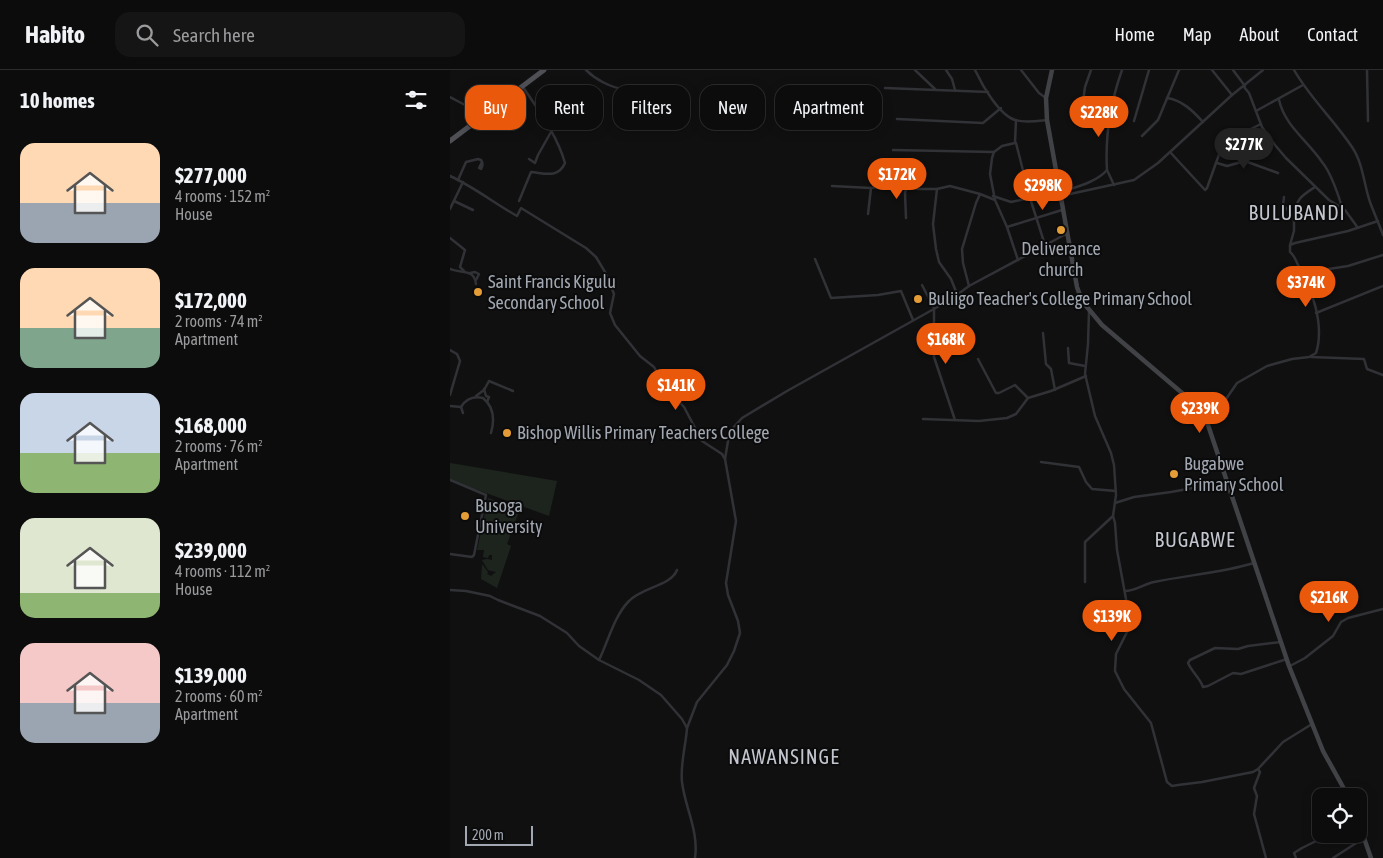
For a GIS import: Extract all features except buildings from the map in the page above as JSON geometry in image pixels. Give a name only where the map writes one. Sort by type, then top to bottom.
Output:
[{"type":"main road","points":[[525,85],[544,70]]},
{"type":"main road","points":[[450,141],[466,130]]},
{"type":"street","points":[[586,70],[613,86]]},
{"type":"street","points":[[915,70],[936,90]]},
{"type":"street","points":[[946,70],[952,78],[955,90]]},
{"type":"street","points":[[975,70],[988,92],[1010,118],[1025,122],[1047,120]]},
{"type":"street","points":[[1020,70],[1038,93],[1046,98]]},
{"type":"street","points":[[1052,70],[1046,98],[1047,120],[1077,287],[1082,301],[1102,325],[1188,398],[1206,419],[1286,659],[1323,751],[1344,788]]},
{"type":"street","points":[[1080,124],[1085,87],[1091,70]]},
{"type":"street","points":[[1114,185],[1107,170],[1106,156],[1114,95],[1122,70]]},
{"type":"street","points":[[1134,121],[1150,70]]},
{"type":"street","points":[[1142,136],[1158,120],[1178,70]]},
{"type":"street","points":[[1212,70],[1232,95]]},
{"type":"street","points":[[1233,70],[1244,86],[1261,124],[1286,158],[1329,200],[1342,208],[1358,228]]},
{"type":"street","points":[[1061,194],[1134,180],[1170,152],[1232,95],[1263,70]]},
{"type":"street","points":[[1294,70],[1303,86],[1353,148],[1383,235]]},
{"type":"street","points":[[1367,70],[1368,120]]},
{"type":"street","points":[[1255,111],[1303,86]]},
{"type":"street","points":[[885,88],[988,92]]},
{"type":"street","points":[[519,201],[532,172],[545,175],[553,174],[564,167],[565,163],[551,131],[526,92]]},
{"type":"street","points":[[450,97],[465,105]]},
{"type":"street","points":[[1167,98],[1173,98],[1184,104],[1203,122]]},
{"type":"street","points":[[1279,100],[1282,112],[1288,121],[1326,166],[1342,208]]},
{"type":"street","points":[[897,119],[983,123],[1000,108]]},
{"type":"street","points":[[1016,120],[1015,143],[1045,245]]},
{"type":"street","points":[[1170,152],[1204,190],[1207,188],[1221,149],[1226,141],[1261,124]]},
{"type":"street","points":[[455,129],[459,135]]},
{"type":"street","points":[[529,159],[535,163],[551,131]]},
{"type":"street","points":[[1015,143],[1002,146],[994,152],[990,174],[993,196],[1007,227],[1018,260]]},
{"type":"street","points":[[893,150],[994,152]]},
{"type":"street","points":[[458,178],[466,162],[478,159],[482,162]]},
{"type":"street","points":[[1217,163],[1227,166],[1245,161],[1278,173]]},
{"type":"street","points":[[1061,194],[1101,176],[1107,170]]},
{"type":"street","points":[[450,176],[463,178]]},
{"type":"street","points":[[458,178],[490,201],[517,216],[521,208],[586,248],[596,257],[606,272],[614,294],[610,313],[615,326],[640,356],[654,367],[666,388],[684,407],[702,441],[722,454],[725,459]]},
{"type":"street","points":[[450,209],[463,182]]},
{"type":"street","points":[[832,186],[871,188],[901,183],[918,189],[937,189],[947,186],[980,194],[995,200]]},
{"type":"street","points":[[906,218],[905,193],[907,185]]},
{"type":"street","points":[[1309,357],[1314,355],[1318,348],[1319,328],[1312,294],[1303,273],[1290,252],[1290,246],[1294,232],[1295,208],[1301,196],[1316,187]]},
{"type":"street","points":[[868,214],[871,188]]},
{"type":"street","points":[[937,189],[933,224],[936,250],[939,262],[951,279],[957,294]]},
{"type":"street","points":[[968,286],[962,249],[980,194]]},
{"type":"street","points":[[993,196],[1011,202],[1030,198]]},
{"type":"street","points":[[1284,197],[1283,205],[1294,216]]},
{"type":"street","points":[[454,201],[473,210]]},
{"type":"street","points":[[1007,227],[1064,209]]},
{"type":"street","points":[[1290,246],[1295,243],[1358,228],[1378,221]]},
{"type":"street","points":[[700,858],[695,857],[694,829],[681,779],[687,728],[697,702],[726,665],[734,651],[740,633],[726,583],[736,521],[725,459],[729,435],[732,429],[742,418],[934,308],[968,286],[1068,234]]},
{"type":"street","points":[[450,238],[465,250],[460,262],[460,267],[464,271]]},
{"type":"street","points":[[1303,273],[1348,266],[1383,255]]},
{"type":"street","points":[[815,259],[831,298],[878,296],[900,291],[913,320]]},
{"type":"street","points":[[450,269],[470,273],[476,282]]},
{"type":"street","points":[[922,285],[934,308],[932,318],[934,356],[955,420]]},
{"type":"street","points":[[1316,313],[1383,286]]},
{"type":"street","points":[[1089,311],[1086,376],[1095,416],[1113,458],[1116,491],[1113,516],[1130,621],[1129,628],[1116,654],[1115,671],[1124,689],[1151,723],[1156,747],[1168,784],[1172,786],[1202,782],[1235,774],[1247,774],[1258,769],[1283,742],[1312,724]]},
{"type":"street","points":[[1042,333],[1046,364],[1051,369],[1055,390]]},
{"type":"street","points":[[1068,348],[1069,362],[1085,366]]},
{"type":"street","points":[[450,350],[457,354],[460,361],[450,395]]},
{"type":"street","points":[[1206,419],[1224,402],[1237,383],[1267,366],[1292,358],[1361,359],[1364,360],[1367,369],[1383,375]]},
{"type":"street","points":[[978,359],[996,393],[1015,386],[1028,398]]},
{"type":"street","points":[[923,419],[979,422],[1007,418],[1016,414],[1028,398],[1055,390],[1086,376]]},
{"type":"street","points":[[462,413],[461,407],[464,402],[475,397],[484,389],[489,381],[514,391]]},
{"type":"street","points":[[484,389],[486,396],[489,397],[487,402]]},
{"type":"street","points":[[475,397],[483,398],[494,414],[494,424],[491,433]]},
{"type":"street","points":[[450,406],[461,407]]},
{"type":"street","points":[[1041,462],[1079,467],[1086,482],[1092,489],[1116,491]]},
{"type":"street","points":[[450,480],[486,495],[474,554],[472,557],[450,554]]},
{"type":"street","points":[[1114,503],[1134,497],[1226,482]]},
{"type":"street","points":[[1085,582],[1085,542],[1113,516]]},
{"type":"street","points":[[1125,591],[1152,582],[1208,574],[1254,563]]},
{"type":"street","points":[[600,660],[622,610],[630,600],[642,591],[665,583],[677,570]]},
{"type":"street","points":[[450,590],[490,596],[540,616],[567,633],[579,646],[600,660],[639,680],[661,695],[682,719],[687,728]]},
{"type":"street","points":[[1289,666],[1305,658],[1333,636],[1340,622],[1348,618],[1383,609]]},
{"type":"street","points":[[1281,642],[1238,649],[1214,648],[1190,660],[1188,663],[1203,687],[1233,673],[1241,674],[1286,659]]},
{"type":"street","points":[[1258,769],[1260,772],[1254,788],[1257,796],[1254,814],[1266,858]]},
{"type":"street","points":[[1296,858],[1294,854],[1312,843]]},
{"type":"street","points":[[1332,858],[1356,843]]},
{"type":"street","points":[[1366,843],[1371,858]]},
{"type":"shaded area","points":[[450,463],[557,481],[549,516],[450,480]]},
{"type":"shaded area","points":[[488,498],[520,509],[507,544],[511,546],[497,588],[481,579],[482,564],[488,572],[487,574],[491,576],[496,572],[488,570],[482,560],[492,560],[492,555],[489,555],[488,558],[483,557],[484,550],[477,550]]},
{"type":"place","name":"Deliverance church","points":[[1061,230]]},
{"type":"place","name":"Saint Francis Kigulu Secondary School","points":[[478,292]]},
{"type":"place","name":"Buliigo Teacher's College Primary School","points":[[918,299]]},
{"type":"place","name":"Bishop Willis Primary Teachers College","points":[[507,433]]},
{"type":"place","name":"Bugabwe Primary School","points":[[1174,474]]},
{"type":"place","name":"Busoga University","points":[[465,516]]},
{"type":"district","name":"BULUBANDI","points":[[1297,213]]},
{"type":"district","name":"BUGABWE","points":[[1195,540]]},
{"type":"district","name":"NAWANSINGE","points":[[784,757]]}]
